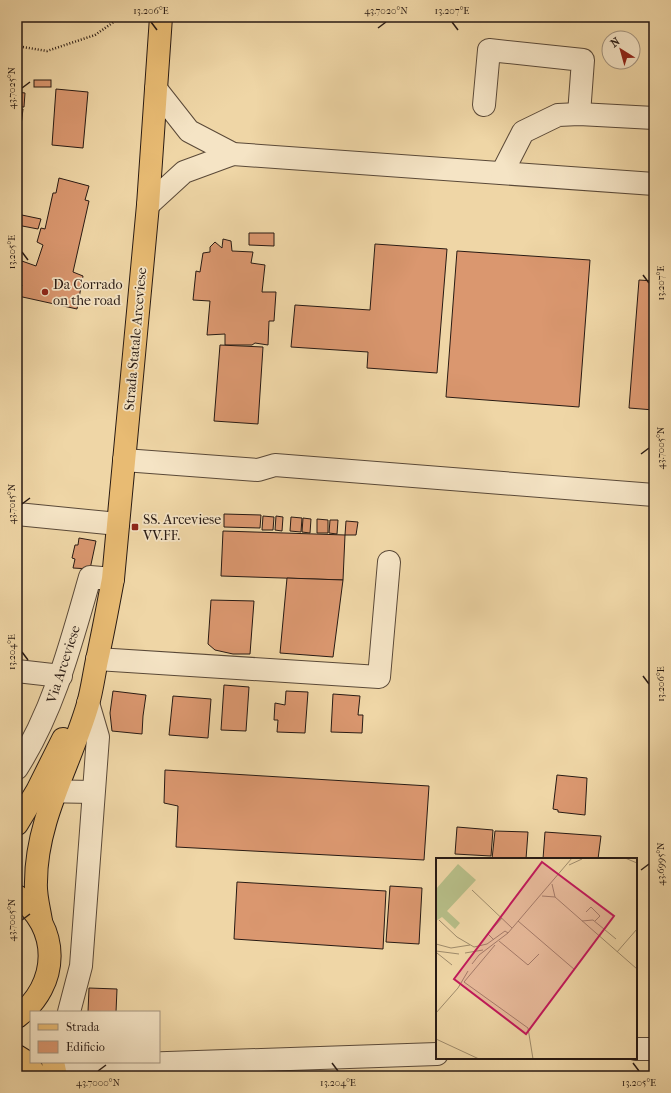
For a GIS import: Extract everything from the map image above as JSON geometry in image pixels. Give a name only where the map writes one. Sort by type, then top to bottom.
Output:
[{"type":"main road","name":"Strada Statale Arceviese","points":[[97,659],[113,579],[148,204],[161,17]]},
{"type":"main road","points":[[17,824],[46,791],[77,739],[88,703],[97,659]]},
{"type":"main road","points":[[41,921],[35,883],[46,791],[60,745],[97,659]]},
{"type":"main road","points":[[17,896],[28,904],[41,921],[48,937],[50,954],[49,972],[41,1000],[43,1011]]},
{"type":"main road","points":[[17,1017],[28,1008],[41,992],[49,972]]},
{"type":"main road","points":[[17,1056],[25,1061],[37,1076]]},
{"type":"main road","points":[[53,1063],[56,1076]]},
{"type":"street","points":[[484,105],[489,50],[583,60],[579,114]]},
{"type":"street","points":[[156,89],[188,131],[233,154],[654,184]]},
{"type":"street","points":[[502,173],[524,132],[558,115],[579,114],[654,118]]},
{"type":"street","points":[[148,204],[184,172],[233,154]]},
{"type":"street","points":[[124,460],[258,470],[275,465],[654,495]]},
{"type":"street","points":[[17,514],[118,524]]},
{"type":"street","points":[[97,659],[380,677],[389,562]]},
{"type":"street","name":"Via Arceviese","points":[[17,768],[39,730],[61,676],[90,577],[113,579]]},
{"type":"street","points":[[17,671],[61,676]]},
{"type":"street","points":[[69,1011],[81,966],[98,737],[88,703]]},
{"type":"street","points":[[46,791],[93,792]]},
{"type":"street","points":[[637,1049],[654,1049]]},
{"type":"street","points":[[73,1063],[79,1066],[436,1054]]},
{"type":"path","points":[[17,46],[47,51],[95,35],[121,17]]},
{"type":"building","points":[[34,80],[51,80],[51,87],[34,87]]},
{"type":"building","points":[[56,89],[88,92],[83,148],[52,145]]},
{"type":"building","points":[[17,92],[25,93],[24,107],[17,107]]},
{"type":"building","points":[[17,109],[23,109],[21,126],[17,126]]},
{"type":"building","points":[[59,178],[89,186],[85,200],[89,201],[73,272],[83,276],[77,309],[18,296],[22,285],[18,284],[21,277],[17,275],[19,260],[36,266],[43,245],[37,242],[41,228],[45,229],[53,193],[56,193]]},
{"type":"building","points":[[17,214],[41,219],[38,229],[17,225]]},
{"type":"building","points":[[249,233],[274,233],[274,246],[249,245]]},
{"type":"building","points":[[223,239],[231,241],[232,251],[253,252],[251,263],[265,265],[262,292],[276,292],[274,321],[269,321],[268,345],[255,343],[252,345],[225,345],[225,334],[207,335],[210,301],[193,300],[196,271],[200,272],[203,253],[210,252],[210,247],[215,242],[222,248]]},
{"type":"building","points":[[375,244],[447,249],[437,373],[367,368],[368,352],[291,347],[295,305],[370,310]]},
{"type":"building","points":[[457,251],[590,260],[579,407],[446,397]]},
{"type":"building","points":[[639,280],[654,281],[654,410],[629,408]]},
{"type":"building","points":[[220,345],[263,347],[258,424],[214,421]]},
{"type":"building","points":[[224,514],[261,515],[260,528],[224,527]]},
{"type":"building","points":[[263,516],[274,517],[273,530],[262,530]]},
{"type":"building","points":[[276,516],[283,517],[282,531],[275,530]]},
{"type":"building","points":[[291,517],[302,518],[301,532],[290,531]]},
{"type":"building","points":[[303,518],[311,519],[310,533],[302,532]]},
{"type":"building","points":[[317,519],[328,520],[328,533],[317,533]]},
{"type":"building","points":[[330,520],[338,520],[337,534],[329,533]]},
{"type":"building","points":[[346,521],[358,522],[356,535],[345,535]]},
{"type":"building","points":[[223,531],[345,535],[343,580],[221,576]]},
{"type":"building","points":[[79,538],[96,541],[90,569],[73,568],[75,559],[72,558],[75,545],[78,545]]},
{"type":"building","points":[[287,578],[343,580],[333,657],[280,653]]},
{"type":"building","points":[[211,600],[254,601],[250,654],[233,654],[215,650],[208,644]]},
{"type":"building","points":[[224,685],[249,687],[246,731],[221,730]]},
{"type":"building","points":[[113,691],[146,695],[142,734],[112,731],[110,713]]},
{"type":"building","points":[[286,691],[308,692],[305,733],[277,732],[278,720],[274,720],[275,703],[285,705]]},
{"type":"building","points":[[333,694],[360,696],[358,715],[363,715],[362,733],[331,732]]},
{"type":"building","points":[[173,696],[211,699],[208,738],[169,735]]},
{"type":"building","points":[[165,770],[429,786],[424,860],[176,847],[178,806],[164,803]]},
{"type":"building","points":[[557,775],[587,778],[585,815],[558,812],[558,810],[553,809]]},
{"type":"building","points":[[457,827],[493,830],[491,856],[455,854]]},
{"type":"building","points":[[495,831],[528,832],[526,858],[492,858]]},
{"type":"building","points":[[545,832],[601,836],[598,858],[543,858]]},
{"type":"building","points":[[237,882],[386,891],[383,949],[234,939]]},
{"type":"building","points":[[390,886],[422,888],[419,944],[386,942]]},
{"type":"building","points":[[89,988],[117,989],[116,1011],[88,1011]]},
{"type":"place","name":"Da Corrado on the road","points":[[45,292]]},
{"type":"place","name":"SS. Arceviese VV.FF.","points":[[135,527]]}]
